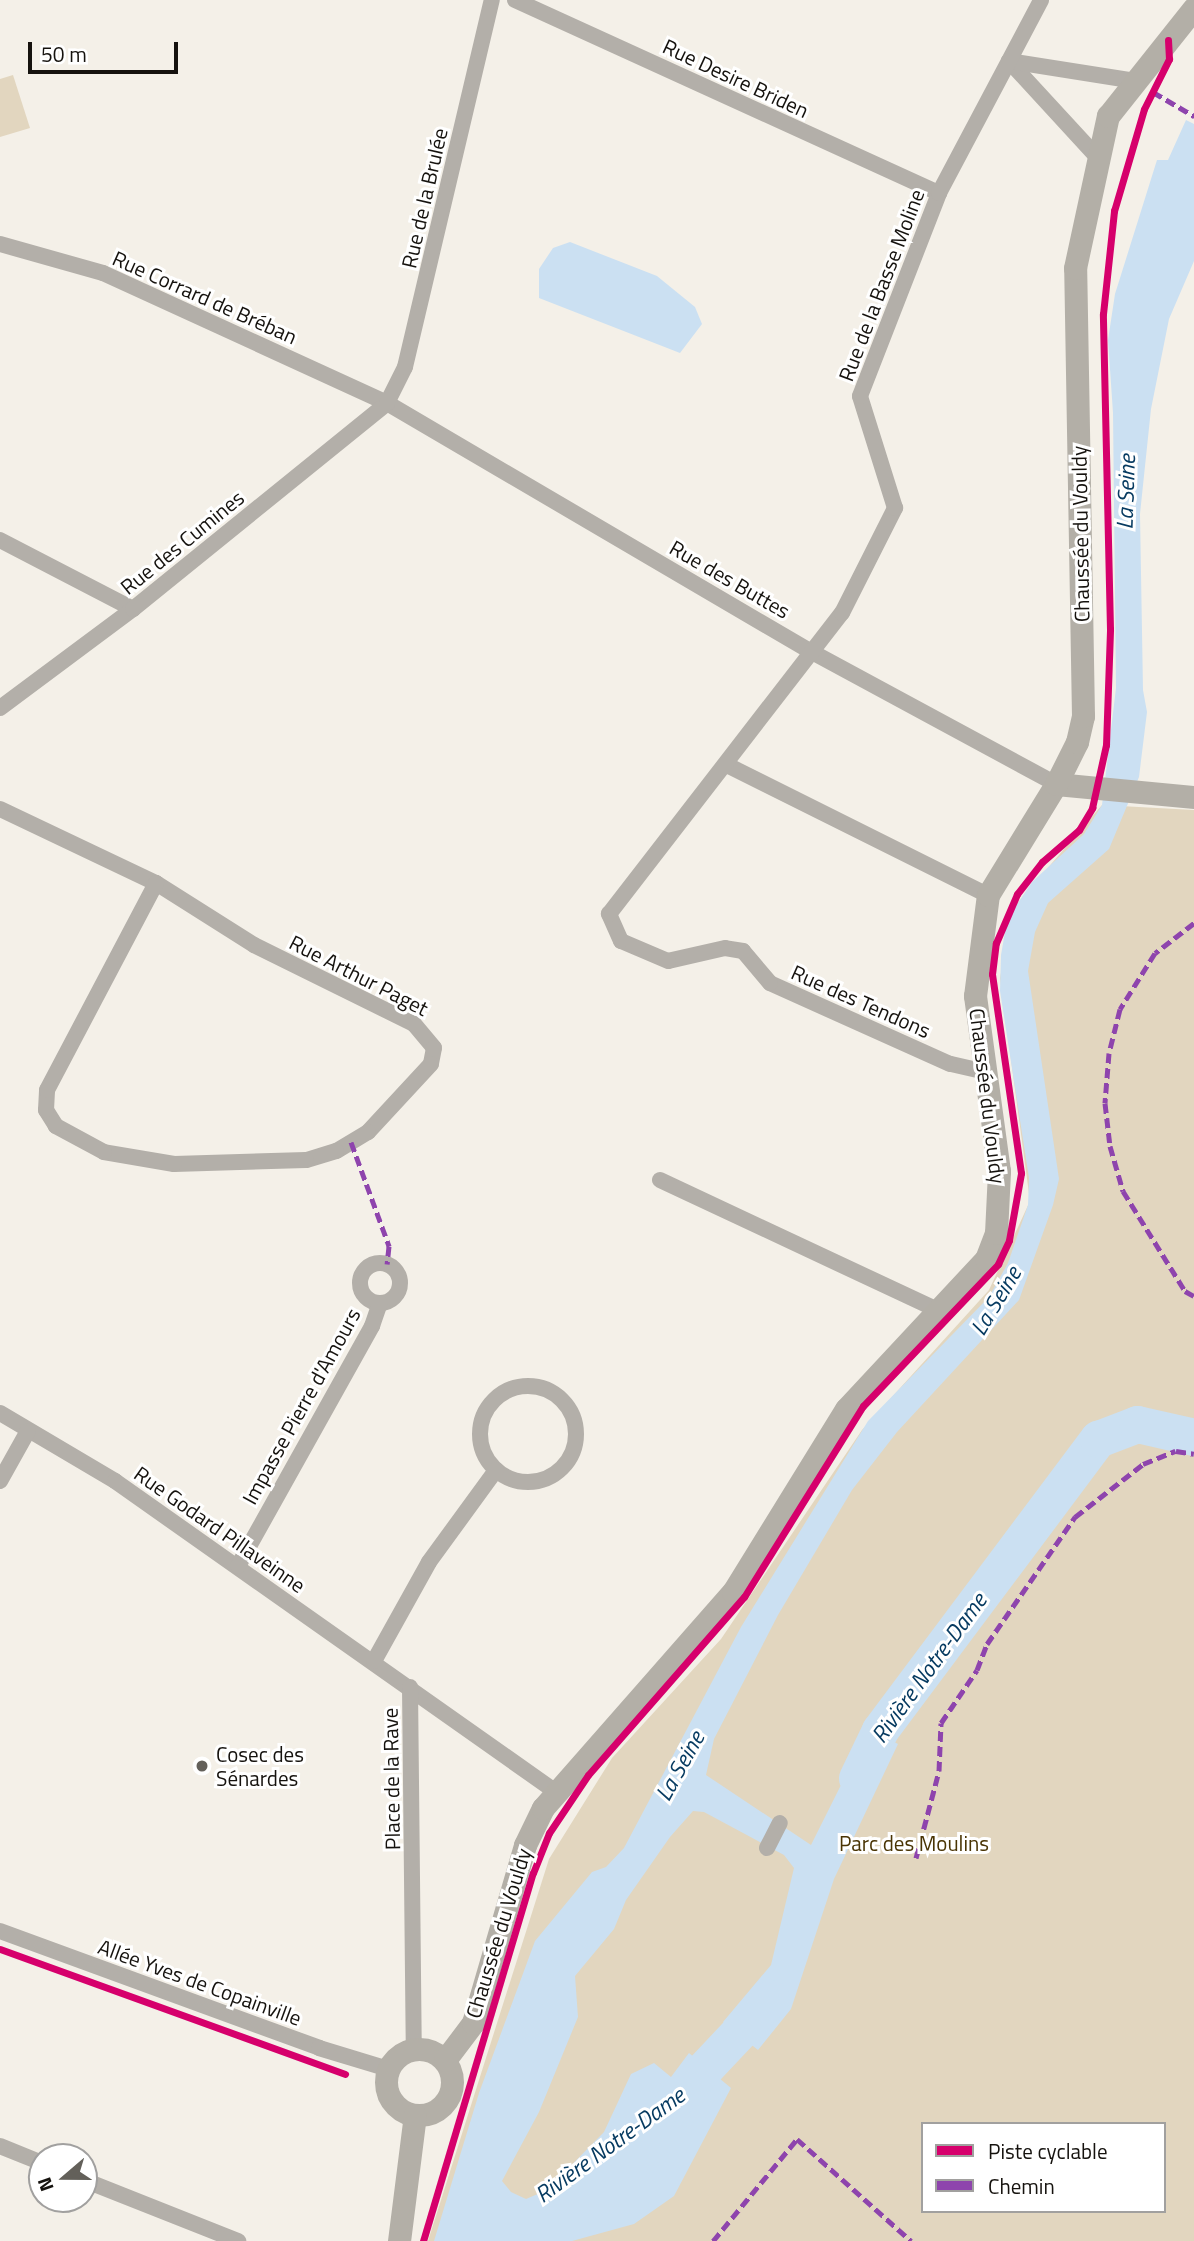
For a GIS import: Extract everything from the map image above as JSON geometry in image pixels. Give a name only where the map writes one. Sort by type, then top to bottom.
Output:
[{"type":"street","name":"Rue de la Brulée","points":[[387,403],[405,367],[492,0]]},
{"type":"street","name":"Rue Desire Briden","points":[[515,0],[939,193]]},
{"type":"street","name":"Rue de la Basse Moline","points":[[727,765],[842,613],[895,508],[860,396],[939,193],[1041,0]]},
{"type":"street","name":"Chaussée du Vouldy","points":[[445,2060],[473,2023],[525,1845],[556,1792],[733,1592],[846,1409],[986,1259],[996,1233],[999,1171],[975,996],[988,895],[1056,784],[1077,742],[1083,716],[1074,268],[1108,116],[1194,8]]},
{"type":"street","points":[[1009,61],[1135,81]]},
{"type":"street","points":[[1009,61],[1099,159]]},
{"type":"street","name":"Rue Corrard de Bréban","points":[[0,244],[103,273],[387,403]]},
{"type":"street","name":"Rue des Cumines","points":[[0,708],[133,609],[387,403]]},
{"type":"street","name":"Rue des Buttes","points":[[387,403],[812,652],[1056,784]]},
{"type":"street","points":[[0,540],[133,609]]},
{"type":"street","points":[[727,765],[988,895]]},
{"type":"street","name":"Rue des Tendons","points":[[727,765],[609,914],[611,926],[621,941],[668,961],[725,948],[743,951],[770,983],[950,1064],[986,1072]]},
{"type":"street","points":[[1056,784],[1194,797]]},
{"type":"street","name":"Rue Arthur Paget","points":[[0,809],[156,883],[254,945],[414,1024],[434,1048],[431,1063],[368,1132],[336,1152],[306,1160],[174,1164],[104,1152],[56,1126],[46,1110],[47,1090],[156,883]]},
{"type":"street","points":[[660,1180],[937,1310]]},
{"type":"street","name":"Impasse Pierre d'Amours","points":[[238,1566],[372,1326],[380,1303]]},
{"type":"street","points":[[536,1387],[563,1401],[576,1431],[575,1447],[562,1468],[542,1480],[526,1482],[496,1470],[486,1458],[481,1436],[485,1413],[494,1401],[506,1391],[536,1387]]},
{"type":"street","name":"Rue Godard Pillaveinne","points":[[0,1413],[115,1481],[411,1687]]},
{"type":"street","points":[[0,1481],[28,1430]]},
{"type":"street","points":[[374,1661],[429,1562],[496,1470]]},
{"type":"street","name":"Place de la Rave","points":[[411,1687],[556,1792]]},
{"type":"street","name":"Place de la Rave","points":[[411,1687],[414,2048]]},
{"type":"street","points":[[767,1848],[780,1823]]},
{"type":"street","name":"Allée Yves de Copainville","points":[[0,1931],[319,2048],[388,2069]]},
{"type":"street","points":[[414,2048],[425,2049],[445,2060],[452,2074],[451,2091],[443,2105],[430,2113],[415,2115],[400,2110],[390,2098],[385,2084],[388,2069],[398,2055],[414,2048]]},
{"type":"street","points":[[399,2241],[415,2115]]},
{"type":"street","points":[[0,2146],[28,2157]]},
{"type":"street","points":[[98,2186],[238,2241]]},
{"type":"green space","points":[[13,75],[30,128],[0,137],[0,79]]},
{"type":"green space","name":"Parc des Moulins","points":[[1102,805],[1194,810],[1194,2241],[428,2241],[549,1859],[612,1758],[721,1639],[862,1430],[989,1290],[1030,1201],[1000,978],[1014,907]]},
{"type":"water","name":"La Seine","points":[[1186,120],[1194,124],[1194,261],[1169,319],[1151,409],[1140,514],[1143,690],[1147,712],[1139,777],[1109,849],[1048,903],[1035,932],[1028,971],[1059,1179],[1053,1205],[1019,1300],[897,1432],[852,1490],[778,1615],[714,1739],[706,1775],[811,1845],[869,1729],[898,1744],[834,1879],[791,2009],[758,2050],[723,2022],[771,1965],[794,1868],[784,1855],[704,1812],[693,1811],[670,1837],[626,1900],[614,1929],[575,1976],[578,2017],[539,2112],[502,2181],[511,2192],[526,2199],[547,2190],[604,2132],[631,2074],[654,2063],[671,2077],[689,2053],[731,2088],[674,2196],[634,2224],[572,2241],[434,2241],[479,2093],[535,1941],[592,1872],[606,1867],[624,1848],[741,1627],[868,1421],[989,1297],[1008,1263],[1028,1205],[1029,1178],[1000,991],[1001,955],[1006,926],[1032,882],[1084,834],[1102,805],[1116,688],[1113,413],[1108,340],[1115,294],[1157,160],[1168,160]]},
{"type":"water","points":[[570,242],[657,276],[695,307],[702,324],[680,353],[539,298],[539,269],[553,248]]},
{"type":"waterway","name":"Rivière Notre-Dame","points":[[857,1778],[880,1730],[1098,1439],[1137,1424],[1194,1437]]},
{"type":"waterway","name":"Rivière Notre-Dame","points":[[672,2103],[771,1998]]},
{"type":"marked path","points":[[1153,92],[1194,116]]},
{"type":"marked path","points":[[1194,923],[1155,953],[1120,1009],[1109,1053],[1105,1103],[1110,1146],[1123,1191],[1185,1291],[1194,1296]]},
{"type":"marked path","points":[[351,1142],[389,1246],[387,1264]]},
{"type":"marked path","points":[[916,1858],[939,1771],[941,1723],[977,1670],[987,1644],[1075,1517],[1143,1464],[1176,1451],[1194,1454]]},
{"type":"marked path","points":[[713,2241],[797,2139],[911,2241]]},
{"type":"cycle path","points":[[423,2241],[533,1873],[549,1833],[588,1775],[744,1597],[863,1406],[998,1264],[1009,1240],[1021,1173],[992,974],[996,943],[1017,894],[1042,862],[1079,830],[1092,808],[1106,745],[1110,629],[1103,314],[1114,211],[1144,109],[1169,59],[1168,40]]},
{"type":"cycle path","points":[[0,1949],[345,2074]]},
{"type":"place","name":"Cosec des Sénardes","points":[[202,1766]]}]
